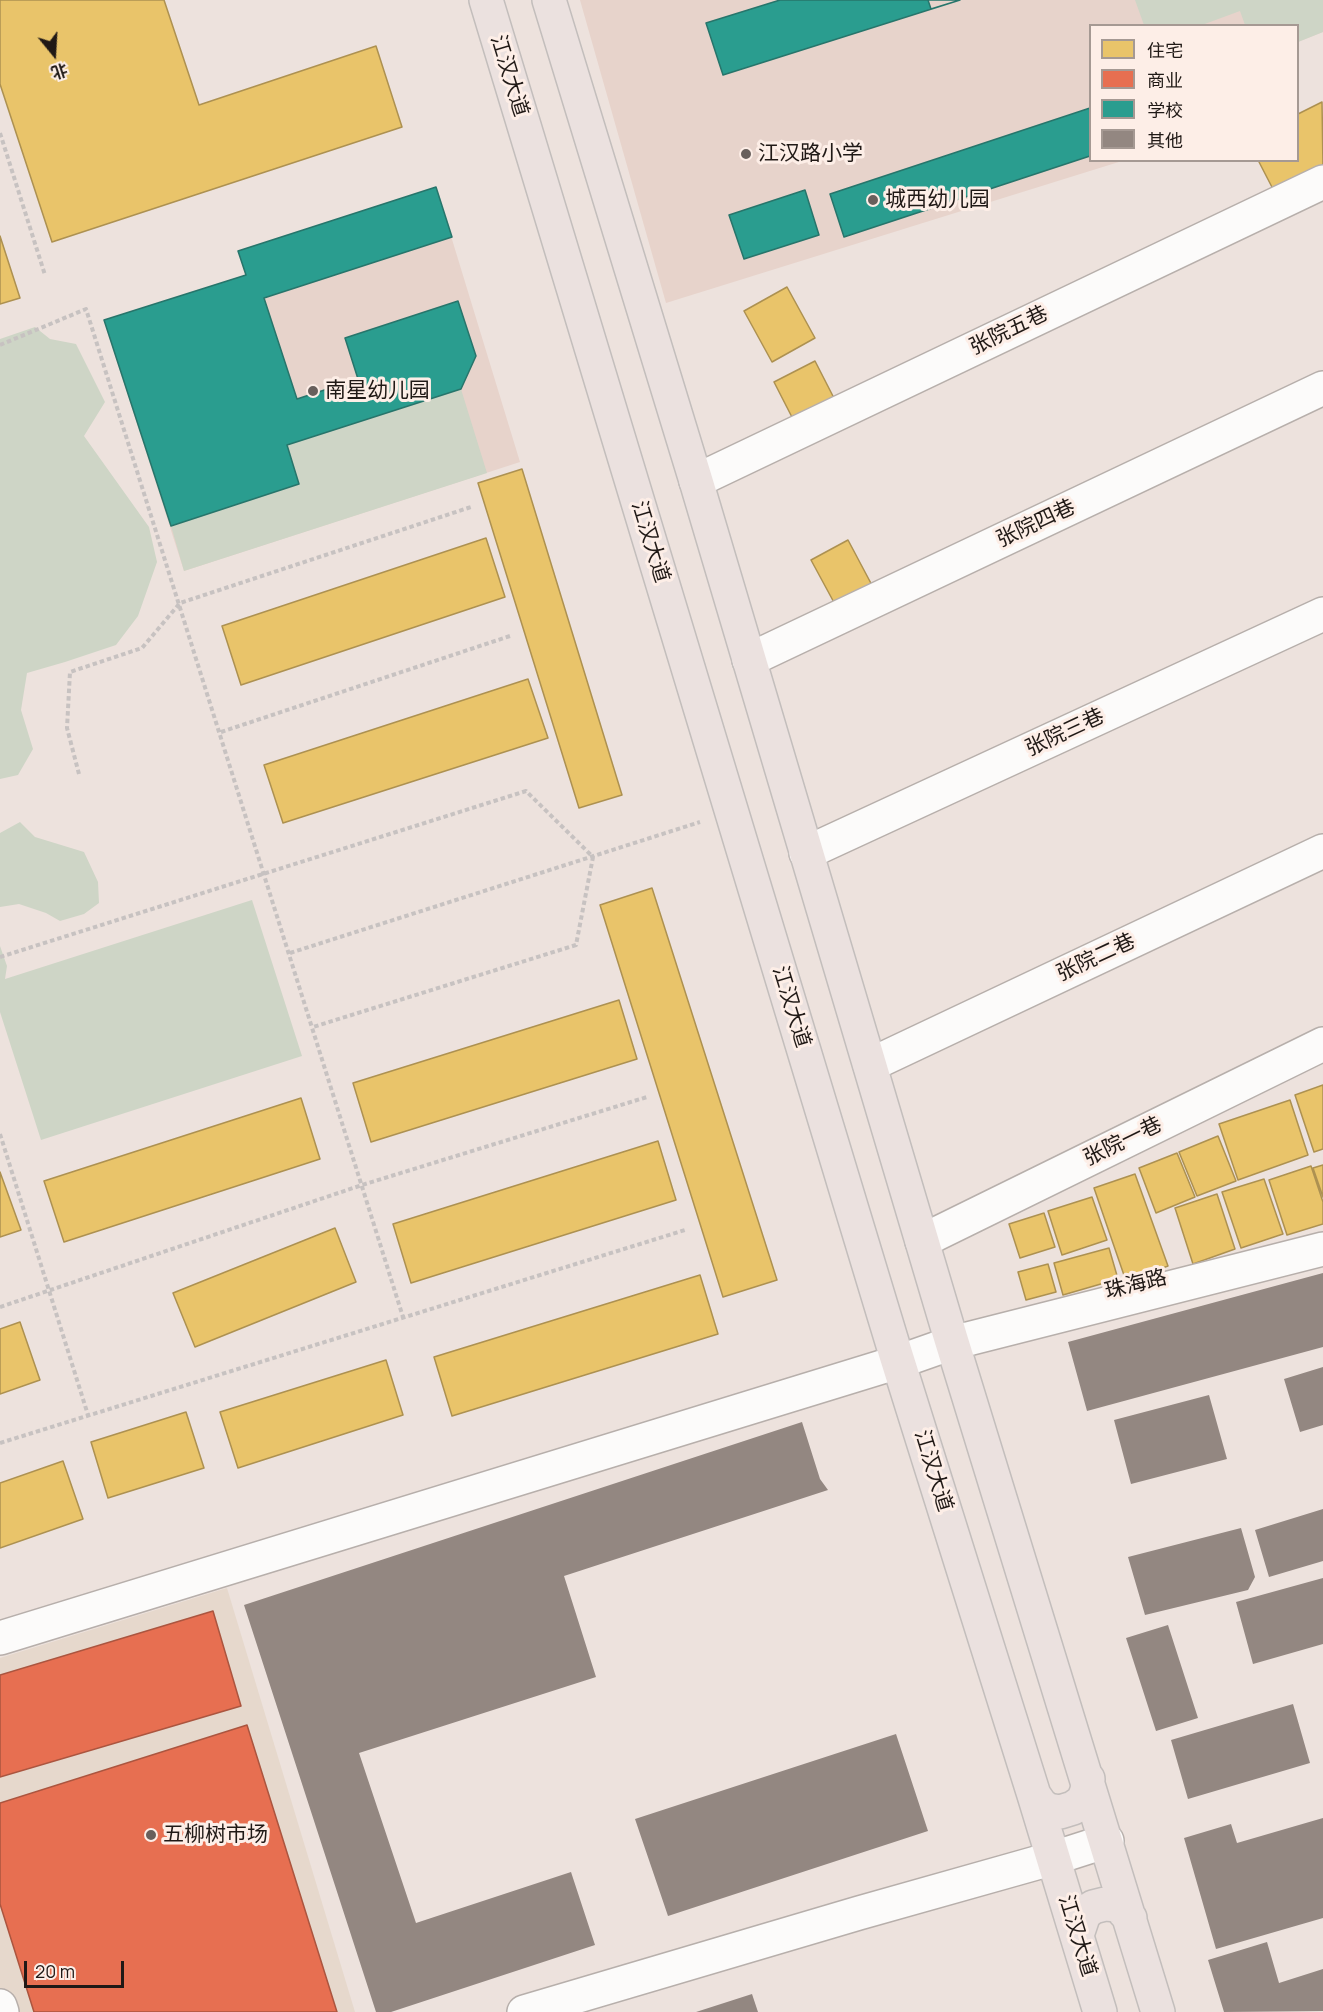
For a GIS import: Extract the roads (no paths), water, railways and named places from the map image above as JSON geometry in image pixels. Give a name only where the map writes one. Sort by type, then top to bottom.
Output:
[{"type":"main road","name":"江汉大道","points":[[486,0],[898,1362],[1100,2012]]},
{"type":"main road","points":[[549,0],[696,481],[951,1338],[1158,2012]]},
{"type":"main road","points":[[1034,1795],[1048,1810],[1060,1812],[1083,1801],[1088,1779]]},
{"type":"main road","points":[[1077,1935],[1084,1914],[1093,1907],[1105,1904],[1118,1905],[1130,1918]]},
{"type":"street","name":"张院五巷","points":[[696,481],[1323,182]]},
{"type":"street","name":"张院四巷","points":[[749,660],[1323,388]]},
{"type":"street","name":"张院三巷","points":[[806,853],[1323,614]]},
{"type":"street","name":"张院二巷","points":[[871,1071],[1323,851]]},
{"type":"street","name":"张院二巷","points":[[871,1071],[1323,864]]},
{"type":"street","name":"张院一巷","points":[[924,1246],[1323,1044]]},
{"type":"street","name":"张院一巷","points":[[924,1246],[1323,1055]]},
{"type":"street","name":"珠海路","points":[[951,1338],[1323,1238]]},
{"type":"street","name":"珠海路","points":[[951,1338],[1323,1249]]},
{"type":"street","points":[[0,1638],[898,1362],[951,1338]]},
{"type":"street","points":[[524,2012],[1107,1841]]},
{"type":"street","points":[[0,2006],[2,2012]]},
{"type":"place","name":"江汉路小学","points":[[746,154]]},
{"type":"place","name":"城西幼儿园","points":[[873,200]]},
{"type":"place","name":"南星幼儿园","points":[[313,391]]},
{"type":"place","name":"五柳树市场","points":[[151,1835]]}]
